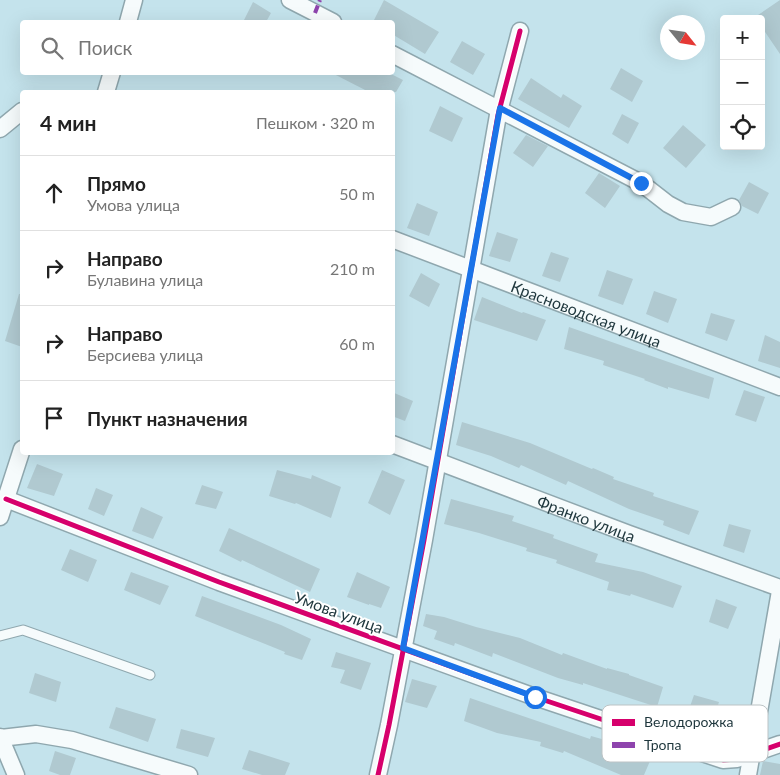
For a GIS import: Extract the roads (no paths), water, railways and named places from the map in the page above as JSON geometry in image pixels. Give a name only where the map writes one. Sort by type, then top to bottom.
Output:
[{"type":"street","points":[[129,20],[134,0]]},
{"type":"street","points":[[290,0],[317,6],[331,20]]},
{"type":"street","points":[[378,775],[438,462],[500,108],[520,31]]},
{"type":"street","points":[[395,56],[500,108],[641,183],[668,204],[683,212],[711,217],[732,207]]},
{"type":"street","points":[[107,90],[111,75]]},
{"type":"street","points":[[0,129],[20,113]]},
{"type":"street","name":"Красноводская улица","points":[[395,240],[780,387]]},
{"type":"street","name":"Франко улица","points":[[395,445],[780,590]]},
{"type":"street","points":[[0,517],[20,455]]},
{"type":"street","name":"Умова улица","points":[[6,499],[210,578],[535,697],[602,719]]},
{"type":"street","points":[[761,705],[776,635],[780,590]]},
{"type":"street","points":[[16,775],[0,738],[36,734],[72,740],[189,775]]},
{"type":"street","name":"Умова улица","points":[[768,748],[780,744]]},
{"type":"street","points":[[748,775],[749,762]]},
{"type":"lane","points":[[0,636],[23,630],[150,675]]}]
